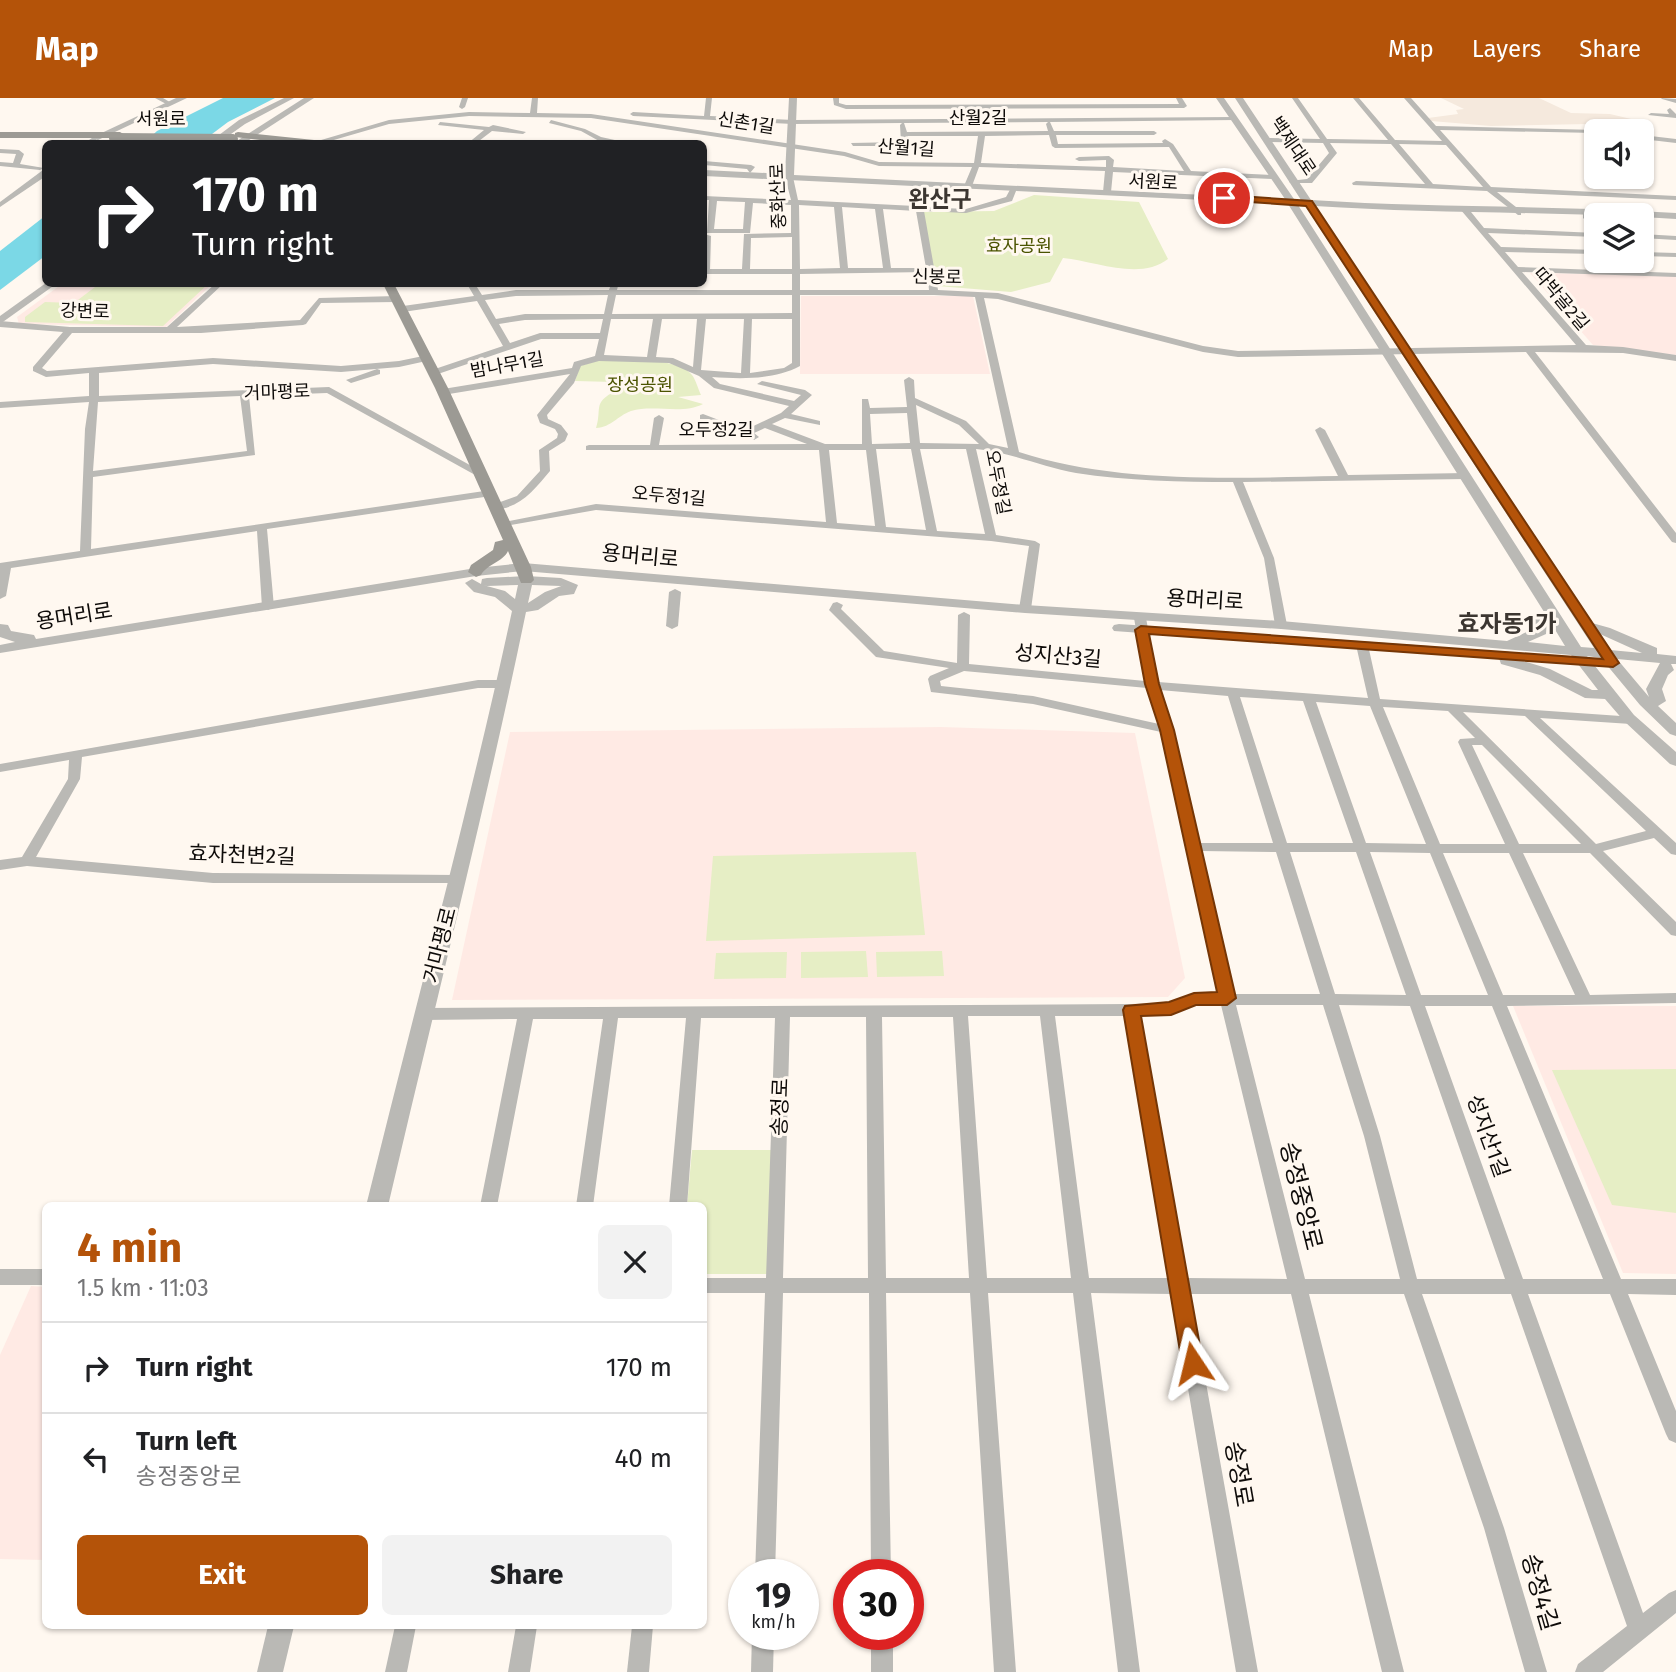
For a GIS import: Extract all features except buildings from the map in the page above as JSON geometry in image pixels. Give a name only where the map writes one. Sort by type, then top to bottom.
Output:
[{"type":"main road","name":"서원로","points":[[0,137],[269,140]]},
{"type":"main road","points":[[390,287],[435,372],[494,500],[524,574]]},
{"type":"main road","points":[[474,577],[476,568],[497,557],[501,552],[500,545],[512,543]]},
{"type":"street","points":[[158,98],[170,104]]},
{"type":"street","points":[[103,139],[183,98]]},
{"type":"street","points":[[217,140],[242,122],[290,98]]},
{"type":"street","points":[[239,138],[310,98]]},
{"type":"street","points":[[466,98],[462,107],[467,112],[493,114]]},
{"type":"street","points":[[535,98],[531,116],[583,130],[605,140]]},
{"type":"street","points":[[707,117],[709,98]]},
{"type":"street","name":"중화산로","points":[[745,376],[786,370],[797,364],[794,203],[790,179],[793,98]]},
{"type":"street","points":[[836,98],[836,104],[846,107],[1184,106],[1179,98]]},
{"type":"street","points":[[876,98],[879,121]]},
{"type":"street","points":[[913,98],[914,107]]},
{"type":"street","points":[[949,98],[951,107]]},
{"type":"street","points":[[992,98],[999,121]]},
{"type":"street","points":[[1071,98],[1073,106]]},
{"type":"street","points":[[1138,98],[1154,133],[1171,145],[1189,173]]},
{"type":"street","name":"백제대로","points":[[1220,98],[1290,200],[1579,657],[1631,720],[1676,761]]},
{"type":"street","name":"백제대로","points":[[1239,98],[1609,659],[1645,702],[1676,730]]},
{"type":"street","points":[[1293,181],[1309,181],[1333,153],[1294,98]]},
{"type":"street","points":[[1356,98],[1431,187]]},
{"type":"street","points":[[1406,98],[1490,190],[1516,211]]},
{"type":"street","points":[[1664,98],[1676,101]]},
{"type":"street","points":[[437,106],[443,118]]},
{"type":"street","points":[[1654,112],[1674,116],[1673,110]]},
{"type":"street","name":"산월2길","points":[[591,116],[600,113],[793,122],[1234,118]]},
{"type":"street","name":"신촌1길","points":[[323,140],[364,127],[408,120],[493,114],[505,117],[591,116],[793,146]]},
{"type":"street","points":[[476,140],[505,117]]},
{"type":"street","points":[[408,120],[523,132]]},
{"type":"street","points":[[1048,120],[1055,146],[1171,145]]},
{"type":"street","points":[[845,154],[853,144],[853,121]]},
{"type":"street","points":[[903,121],[904,134]]},
{"type":"street","points":[[1434,128],[1584,131]]},
{"type":"street","points":[[968,186],[974,176],[982,133]]},
{"type":"street","name":"산월2길","points":[[853,144],[905,144],[904,134],[1154,133]]},
{"type":"street","points":[[1654,138],[1676,141]]},
{"type":"street","points":[[1266,140],[1447,143]]},
{"type":"street","points":[[1106,145],[1111,169],[1107,192]]},
{"type":"street","name":"산월1길","points":[[793,146],[845,154],[879,164],[976,167],[1110,158]]},
{"type":"street","points":[[0,151],[17,151],[20,154],[16,165]]},
{"type":"street","points":[[829,165],[834,153]]},
{"type":"street","points":[[707,163],[751,167],[750,171]]},
{"type":"street","points":[[0,164],[42,169]]},
{"type":"street","name":"산월1길","points":[[1016,165],[1274,177]]},
{"type":"street","points":[[0,197],[42,170]]},
{"type":"street","points":[[0,205],[42,171]]},
{"type":"street","name":"서원로","points":[[707,175],[1290,200],[1310,205],[1584,212]]},
{"type":"street","name":"서원로","points":[[790,179],[1290,200]]},
{"type":"street","points":[[1356,183],[1676,198]]},
{"type":"street","points":[[916,188],[934,292]]},
{"type":"street","points":[[795,235],[707,234],[708,198],[966,211],[1009,199],[1014,190]]},
{"type":"street","points":[[1616,196],[1620,203]]},
{"type":"street","points":[[746,272],[749,201]]},
{"type":"street","points":[[838,205],[844,271]]},
{"type":"street","points":[[879,207],[887,270]]},
{"type":"street","name":"따박골2길","points":[[1466,211],[1583,348]]},
{"type":"street","name":"서원로","points":[[1516,211],[1584,214]]},
{"type":"street","name":"서원로","points":[[1654,216],[1676,218]]},
{"type":"street","name":"서원로","points":[[1654,218],[1676,218]]},
{"type":"street","name":"따박골2길","points":[[1482,230],[1584,234]]},
{"type":"street","points":[[1654,237],[1675,239]]},
{"type":"street","name":"따박골2길","points":[[1498,249],[1584,252]]},
{"type":"street","points":[[1654,254],[1676,255]]},
{"type":"street","name":"따박골2길","points":[[1516,269],[1676,275]]},
{"type":"street","points":[[707,272],[929,270]]},
{"type":"street","name":"강변로","points":[[0,323],[47,287]]},
{"type":"street","points":[[169,330],[216,287]]},
{"type":"street","points":[[435,372],[508,347],[473,287]]},
{"type":"street","points":[[613,288],[600,358],[670,360],[699,372],[717,386],[794,404],[807,395],[802,391],[762,384]]},
{"type":"street","name":"신봉로","points":[[400,304],[481,300],[516,293],[613,288],[934,292],[979,294],[1203,349],[1238,354],[1583,348],[1623,350],[1676,358]]},
{"type":"street","name":"오두정길","points":[[979,294],[1014,454]]},
{"type":"street","name":"강변로","points":[[0,323],[70,330],[169,330],[289,325],[303,322],[319,301],[400,304]]},
{"type":"street","points":[[651,358],[658,316]]},
{"type":"street","points":[[699,372],[702,316]]},
{"type":"street","points":[[699,372],[745,376],[748,316]]},
{"type":"street","name":"밤나무1길","points":[[492,322],[525,317],[795,316]]},
{"type":"street","name":"거마평로","points":[[70,330],[36,369],[46,374],[213,361],[341,369],[399,364]]},
{"type":"street","name":"밤나무1길","points":[[508,347],[540,336],[604,336]]},
{"type":"street","points":[[1529,350],[1676,540]]},
{"type":"street","name":"거마평로","points":[[351,380],[399,364],[428,358]]},
{"type":"street","name":"밤나무1길","points":[[494,500],[521,498],[545,471],[544,450],[562,439],[563,433],[558,427],[543,421],[542,415],[571,381],[577,364],[600,358]]},
{"type":"street","points":[[85,553],[94,370]]},
{"type":"street","name":"밤나무1길","points":[[443,392],[576,370]]},
{"type":"street","points":[[909,380],[915,447],[932,534]]},
{"type":"street","name":"거마평로","points":[[0,405],[329,390],[481,474]]},
{"type":"street","points":[[89,475],[252,453],[244,393]]},
{"type":"street","name":"오두정2길","points":[[745,434],[784,415],[794,404]]},
{"type":"street","points":[[881,530],[871,449],[867,447],[865,406],[912,405],[950,414],[977,432],[986,447]]},
{"type":"street","points":[[784,415],[817,423]]},
{"type":"street","name":"오두정2길","points":[[703,417],[778,447]]},
{"type":"street","name":"오두정2길","points":[[654,448],[659,418]]},
{"type":"street","name":"오두정2길","points":[[765,425],[824,447]]},
{"type":"street","points":[[1320,430],[1344,477]]},
{"type":"street","name":"오두정길","points":[[1014,454],[1000,448],[970,446],[992,538],[1035,544],[1025,609]]},
{"type":"street","name":"오두정2길","points":[[589,448],[970,446]]},
{"type":"street","points":[[824,447],[832,526]]},
{"type":"street","points":[[1014,454],[1040,464],[1105,475],[1237,480],[1466,476]]},
{"type":"street","name":"용머리로","points":[[1237,480],[1269,558],[1281,625]]},
{"type":"street","points":[[0,596],[3,566],[262,527],[494,500]]},
{"type":"street","name":"오두정1길","points":[[504,525],[596,507],[992,538]]},
{"type":"street","points":[[262,527],[268,607]]},
{"type":"street","name":"거마평로","points":[[378,1202],[486,767],[524,574]]},
{"type":"street","name":"용머리로","points":[[0,649],[474,577],[524,574],[1025,609],[1140,624],[1362,645],[1506,650]]},
{"type":"street","name":"용머리로","points":[[524,574],[573,583],[964,615],[1140,624],[1281,625],[1506,650],[1671,663]]},
{"type":"street","points":[[474,577],[479,589],[500,594],[518,608],[533,607],[544,597],[569,591],[573,583]]},
{"type":"street","name":"용머리로","points":[[0,659],[474,577]]},
{"type":"street","points":[[671,626],[675,592]]},
{"type":"street","name":"성지산3길","points":[[837,605],[835,610],[880,654],[963,667],[1233,693],[1631,720]]},
{"type":"street","points":[[964,615],[963,667],[934,679],[936,690],[1033,700],[1167,730]]},
{"type":"street","points":[[1555,619],[1539,619],[1541,631],[1506,650],[1506,661],[1545,672],[1590,695],[1609,694]]},
{"type":"street","name":"송정중앙로","points":[[1140,624],[1152,684],[1167,730],[1227,998],[1393,1672]]},
{"type":"street","points":[[1589,627],[1602,628],[1633,645],[1665,655],[1671,663],[1654,689],[1658,701],[1645,702]]},
{"type":"street","points":[[0,629],[4,628],[5,634],[20,639],[36,637],[33,643]]},
{"type":"street","points":[[1362,645],[1375,703],[1676,1434]]},
{"type":"street","points":[[0,768],[478,684],[503,684]]},
{"type":"street","points":[[1233,693],[1372,1136],[1410,1285]]},
{"type":"street","name":"성지산1길","points":[[1308,698],[1518,1287]]},
{"type":"street","points":[[1452,708],[1672,927]]},
{"type":"street","points":[[1529,714],[1676,851]]},
{"type":"street","points":[[1483,741],[1464,742],[1585,1001]]},
{"type":"street","points":[[27,861],[74,779],[76,755]]},
{"type":"street","points":[[1194,847],[1592,849],[1656,833]]},
{"type":"street","name":"효자천변2길","points":[[0,865],[27,861],[213,878],[456,880]]},
{"type":"street","points":[[424,1014],[1131,1010],[1171,1008],[1194,999],[1227,998],[1585,1001],[1676,998]]},
{"type":"street","name":"송정로","points":[[1131,1010],[1247,1672]]},
{"type":"street","points":[[960,1011],[1005,1672]]},
{"type":"street","points":[[1047,1011],[1129,1672]]},
{"type":"street","points":[[874,1012],[881,1559]]},
{"type":"street","points":[[678,1202],[694,1013]]},
{"type":"street","name":"송정로","points":[[765,1559],[783,1013]]},
{"type":"street","points":[[489,1202],[526,1014]]},
{"type":"street","points":[[585,1202],[611,1014]]},
{"type":"street","points":[[0,1277],[42,1277]]},
{"type":"street","points":[[707,1285],[1676,1287]]},
{"type":"street","name":"송정4길","points":[[1410,1285],[1494,1528],[1536,1672]]},
{"type":"street","points":[[1518,1287],[1639,1631]]},
{"type":"street","points":[[1586,1672],[1676,1600]]},
{"type":"street","points":[[270,1672],[280,1629]]},
{"type":"street","points":[[396,1672],[404,1629]]},
{"type":"street","points":[[519,1672],[526,1629]]},
{"type":"street","points":[[638,1672],[642,1629]]},
{"type":"street","points":[[762,1672],[763,1650]]},
{"type":"street","points":[[882,1650],[883,1672]]},
{"type":"shaded area","points":[[1441,98],[1539,98],[1571,113],[1610,114],[1631,119],[1584,119],[1584,124],[1491,126],[1431,121],[1428,118],[1458,114],[1456,110],[1464,109]]},
{"type":"shaded area","points":[[1530,273],[1676,275],[1676,355],[1593,345]]},
{"type":"shaded area","points":[[58,287],[209,287],[166,327],[19,324],[17,317]]},
{"type":"shaded area","points":[[801,296],[973,296],[990,374],[800,374]]},
{"type":"shaded area","points":[[941,727],[1135,733],[1185,978],[1168,997],[452,1000],[510,732]]},
{"type":"shaded area","points":[[1513,1006],[1676,1006],[1676,1274],[1623,1273]]},
{"type":"shaded area","points":[[31,1286],[42,1287],[42,1560],[0,1559],[0,1355]]},
{"type":"green space","name":"효자공원","points":[[1034,195],[1139,202],[1168,259],[1144,269],[1131,269],[1063,258],[1050,282],[1011,292],[937,286],[922,212],[994,211]]},
{"type":"green space","points":[[95,287],[205,287],[163,326],[25,322],[25,317],[45,302],[74,303]]},
{"type":"green space","name":"장성공원","points":[[600,360],[662,362],[685,369],[692,375],[701,395],[678,397],[703,404],[686,409],[649,408],[631,411],[606,426],[596,428],[600,404],[612,393],[614,382],[575,381],[580,366]]},
{"type":"green space","points":[[916,852],[925,935],[706,941],[713,856]]},
{"type":"green space","points":[[866,951],[868,977],[801,978],[801,952]]},
{"type":"green space","points":[[942,951],[944,976],[877,977],[876,952]]},
{"type":"green space","points":[[787,952],[786,978],[714,979],[716,953]]},
{"type":"green space","points":[[1676,1069],[1676,1213],[1612,1205],[1552,1070]]},
{"type":"green space","points":[[692,1150],[773,1150],[768,1274],[707,1274],[707,1202],[687,1202]]},
{"type":"water","points":[[223,98],[275,98],[228,122],[204,140],[147,140],[157,131]]},
{"type":"water","points":[[42,218],[42,258],[0,290],[0,251]]},
{"type":"district","name":"완산구","points":[[940,199]]},
{"type":"district","name":"효자동1가","points":[[1507,624]]},
{"type":"route","points":[[1193,1363],[1131,1010],[1171,1008],[1194,999],[1227,998],[1167,730],[1152,684],[1141,630],[1613,663],[1309,203],[1224,198]]}]
